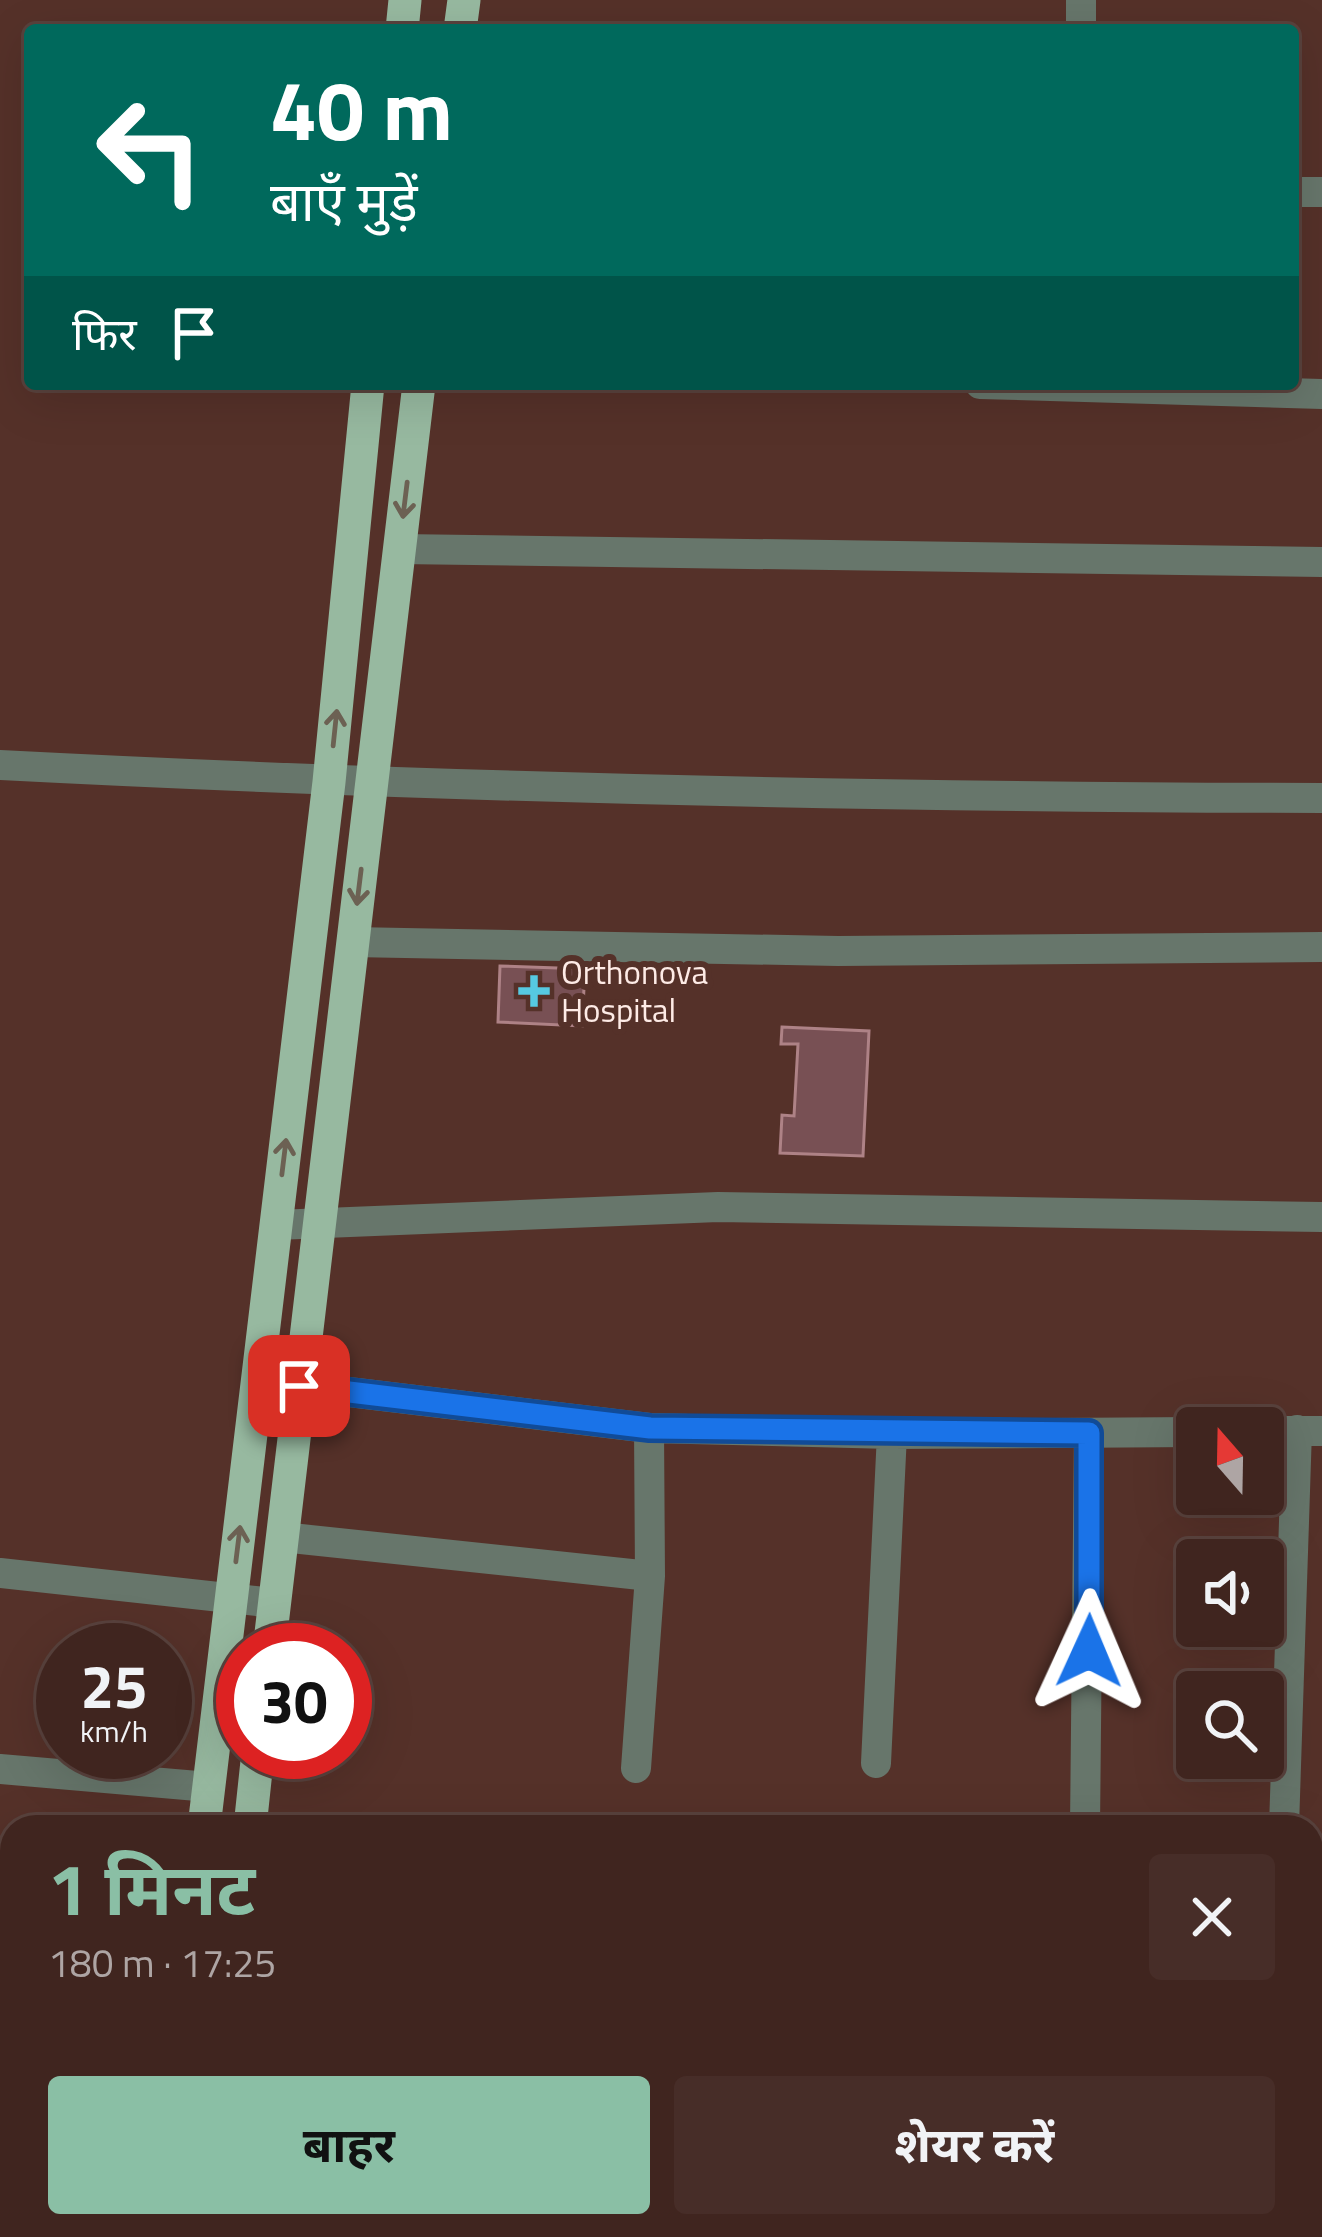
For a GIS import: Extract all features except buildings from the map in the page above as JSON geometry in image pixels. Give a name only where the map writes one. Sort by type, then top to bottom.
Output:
[{"type":"highway","points":[[206,1815],[329,782],[367,390]]},
{"type":"highway","points":[[272,1623],[418,390]]},
{"type":"highway","points":[[251,1815],[255,1779]]},
{"type":"street","points":[[1185,390],[1322,394]]},
{"type":"street","points":[[399,549],[1322,562]]},
{"type":"street","points":[[0,765],[372,784],[903,796],[1322,798]]},
{"type":"street","points":[[352,943],[838,951],[1322,947]]},
{"type":"street","points":[[276,1225],[718,1207],[1322,1217]]},
{"type":"street","points":[[299,1386],[650,1428],[892,1434],[1176,1432]]},
{"type":"street","points":[[636,1768],[650,1576],[650,1428]]},
{"type":"street","points":[[1285,1815],[1310,1430]]},
{"type":"street","points":[[1085,1815],[1089,1433]]},
{"type":"street","points":[[876,1763],[892,1434]]},
{"type":"street","points":[[282,1538],[650,1576]]},
{"type":"street","points":[[0,1574],[274,1603]]},
{"type":"street","points":[[0,1769],[209,1787]]},
{"type":"place","name":"Orthonova Hospital","points":[[534,991]]},
{"type":"route","points":[[299,1386],[650,1428],[1089,1433],[1089,1651]]}]
